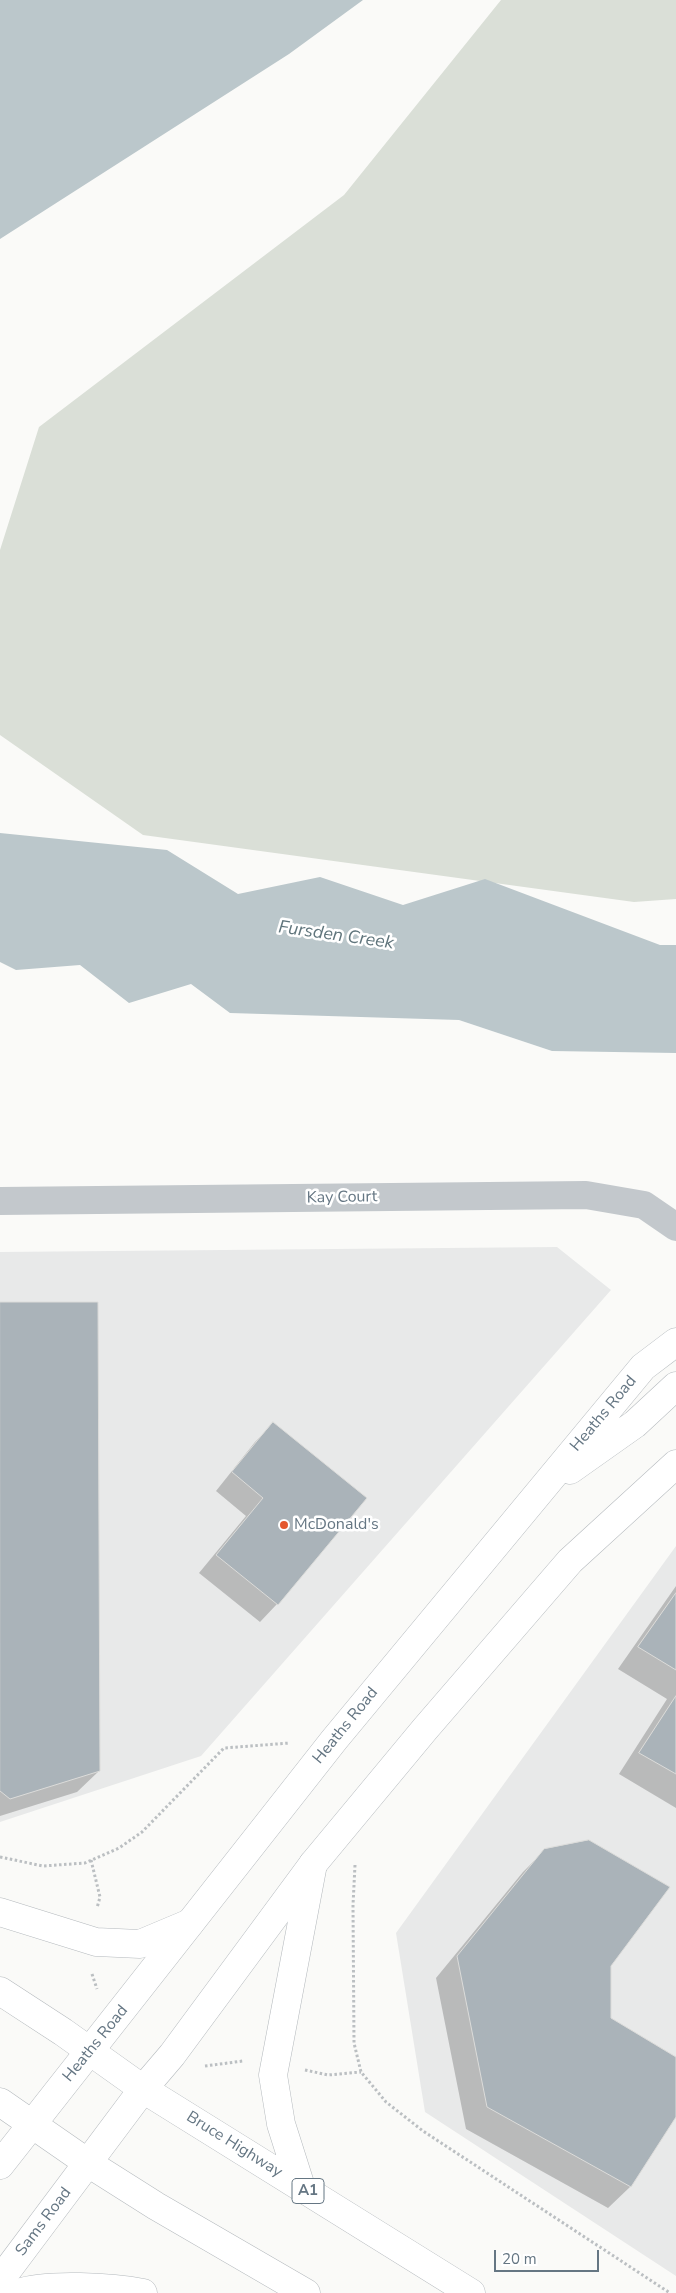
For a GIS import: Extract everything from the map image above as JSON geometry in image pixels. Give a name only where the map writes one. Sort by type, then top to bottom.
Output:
[{"type":"main road","name":"Heaths Road","points":[[31,2124],[334,1740],[643,1367],[676,1342]]},
{"type":"main road","points":[[540,1492],[635,1424],[676,1386]]},
{"type":"main road","points":[[88,2163],[143,2089],[172,2055],[313,1864],[425,1729],[570,1561],[676,1464]]},
{"type":"main road","points":[[301,2187],[281,2124],[273,2075],[313,1864]]},
{"type":"main road","points":[[0,1912],[96,1942],[140,1944],[190,1923]]},
{"type":"main road","name":"Bruce Highway","points":[[0,1991],[143,2089],[472,2293]]},
{"type":"main road","points":[[0,2102],[88,2163],[156,2206],[306,2293]]},
{"type":"main road","points":[[0,2165],[31,2124]]},
{"type":"main road","name":"Sams Road","points":[[0,2280],[88,2163]]},
{"type":"main road","points":[[18,2293],[30,2289],[69,2288],[143,2293]]},
{"type":"street","name":"Kay Court","points":[[0,1201],[586,1195],[644,1205],[676,1227]]},
{"type":"path","points":[[0,1857],[43,1866],[86,1862],[119,1848],[142,1832],[224,1748],[334,1740]]},
{"type":"path","points":[[356,1857],[354,2043],[361,2072],[386,2102],[423,2131],[670,2293]]},
{"type":"path","points":[[91,1860],[100,1897],[97,1910]]},
{"type":"path","points":[[202,2066],[247,2061]]},
{"type":"path","points":[[296,2068],[328,2075],[361,2072]]},
{"type":"shaded area","points":[[501,0],[676,0],[676,899],[634,902],[143,835],[0,735],[0,550],[39,427],[344,195]]},
{"type":"shaded area","points":[[557,1247],[611,1290],[201,1756],[0,1822],[0,1252]]},
{"type":"shaded area","points":[[676,1546],[676,2276],[425,2112],[396,1933]]},
{"type":"water","points":[[0,0],[363,0],[289,54],[0,239]]},
{"type":"water","name":"Fursden Creek","points":[[0,833],[167,850],[238,894],[320,877],[403,905],[485,879],[660,945],[676,945],[676,1053],[552,1051],[459,1020],[230,1013],[191,984],[129,1003],[80,965],[16,970],[0,962]]},
{"type":"building","points":[[0,1302],[98,1302],[100,1771],[10,1799],[0,1791]]},
{"type":"building","points":[[273,1422],[367,1498],[278,1605],[216,1555],[263,1498],[232,1472]]},
{"type":"building","points":[[676,1593],[676,1670],[638,1647]]},
{"type":"building","points":[[676,1696],[676,1774],[639,1753]]},
{"type":"building","points":[[589,1840],[670,1887],[611,1966],[611,2018],[676,2057],[676,2117],[631,2187],[487,2107],[457,1956],[544,1849]]},
{"type":"place","name":"McDonald's","points":[[284,1525]]}]
